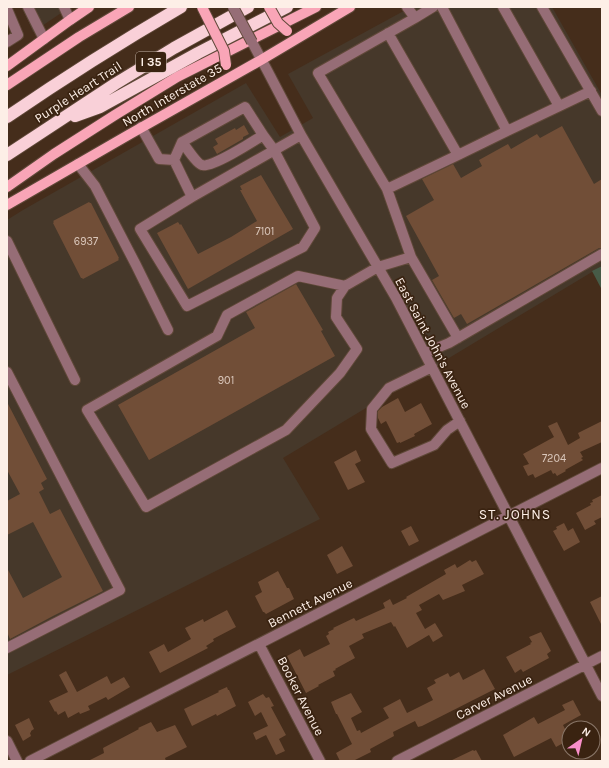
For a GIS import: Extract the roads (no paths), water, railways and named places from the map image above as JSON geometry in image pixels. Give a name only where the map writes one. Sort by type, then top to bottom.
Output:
[{"type":"highway","name":"Purple Heart Trail","points":[[7,117],[87,64],[181,7]]},
{"type":"highway","name":"Purple Heart Trail","points":[[7,156],[115,84],[174,48],[248,7]]},
{"type":"highway","points":[[57,122],[100,107],[198,53],[287,7]]},
{"type":"main road","points":[[7,66],[89,7]]},
{"type":"main road","points":[[7,85],[129,7]]},
{"type":"main road","points":[[202,7],[224,51],[226,64],[216,85]]},
{"type":"main road","points":[[268,7],[278,23],[287,31],[302,35]]},
{"type":"main road","points":[[7,187],[60,150],[178,77],[316,7]]},
{"type":"main road","name":"North Interstate 35","points":[[7,205],[141,127],[261,60],[350,7]]},
{"type":"street","points":[[28,7],[44,39]]},
{"type":"street","points":[[64,7],[70,20]]},
{"type":"street","name":"East Saint John's Avenue","points":[[233,7],[301,134],[396,298],[602,696]]},
{"type":"street","points":[[407,7],[415,18]]},
{"type":"street","points":[[433,7],[318,73],[387,189],[411,257],[458,338]]},
{"type":"street","points":[[442,7],[507,131]]},
{"type":"street","points":[[503,7],[559,106]]},
{"type":"street","points":[[542,7],[602,111]]},
{"type":"street","points":[[7,9],[18,35],[7,42]]},
{"type":"street","points":[[388,33],[458,155]]},
{"type":"street","points":[[387,189],[591,91]]},
{"type":"street","points":[[192,197],[174,160],[182,142],[245,106],[274,150],[315,228],[302,247],[187,306],[140,229],[192,197],[274,150],[301,134]]},
{"type":"street","points":[[141,127],[159,159],[174,160]]},
{"type":"street","points":[[182,142],[197,162],[205,166],[218,161],[263,135]]},
{"type":"street","points":[[78,164],[96,186],[168,330]]},
{"type":"street","points":[[7,241],[75,380]]},
{"type":"street","points":[[425,354],[458,338],[602,254]]},
{"type":"street","points":[[345,286],[298,276],[227,315],[217,336],[87,410],[146,507],[286,430],[340,373],[357,349],[336,317],[337,298],[345,286],[378,268],[411,257]]},
{"type":"street","points":[[432,367],[389,388],[372,409],[371,428],[392,463],[434,445],[447,430],[460,421]]},
{"type":"street","points":[[7,372],[120,590],[7,648]]},
{"type":"street","name":"Bennett Avenue","points":[[30,761],[602,468]]},
{"type":"street","name":"Booker Avenue","points":[[259,644],[320,761]]},
{"type":"street","name":"Carver Avenue","points":[[397,761],[602,656]]},
{"type":"street","points":[[7,741],[17,761]]},
{"type":"street","points":[[7,759],[11,761]]},
{"type":"district","name":"ST. JOHNS","points":[[515,514]]}]
